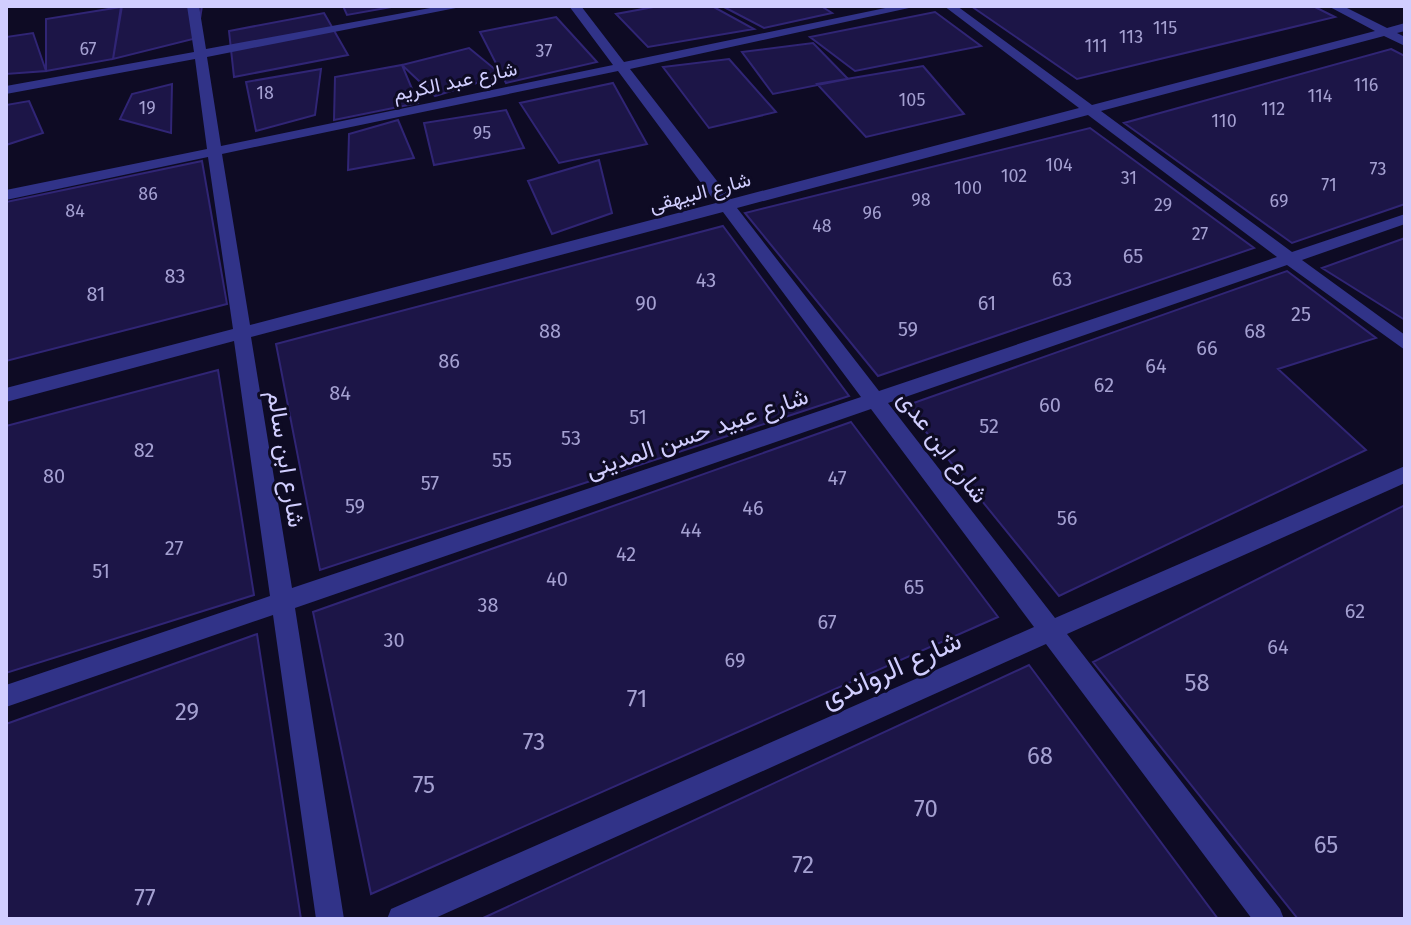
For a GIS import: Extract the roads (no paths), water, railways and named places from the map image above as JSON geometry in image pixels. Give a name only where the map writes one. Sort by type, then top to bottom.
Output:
[{"type":"street","name":"شارع ابن سالم","points":[[193,6],[330,919]]},
{"type":"street","points":[[6,90],[460,6]]},
{"type":"street","name":"شارع ابن عدى","points":[[575,6],[1270,919]]},
{"type":"street","name":"شارع عبد الكريم","points":[[6,195],[912,6]]},
{"type":"street","points":[[950,6],[1405,344]]},
{"type":"street","points":[[1334,6],[1405,42]]},
{"type":"street","name":"شارع البيهقى","points":[[6,395],[1405,27]]},
{"type":"street","name":"شارع عبيد حسن المدينى","points":[[6,696],[1405,219]]},
{"type":"street","name":"شارع الرواندى","points":[[401,919],[1405,474]]}]
